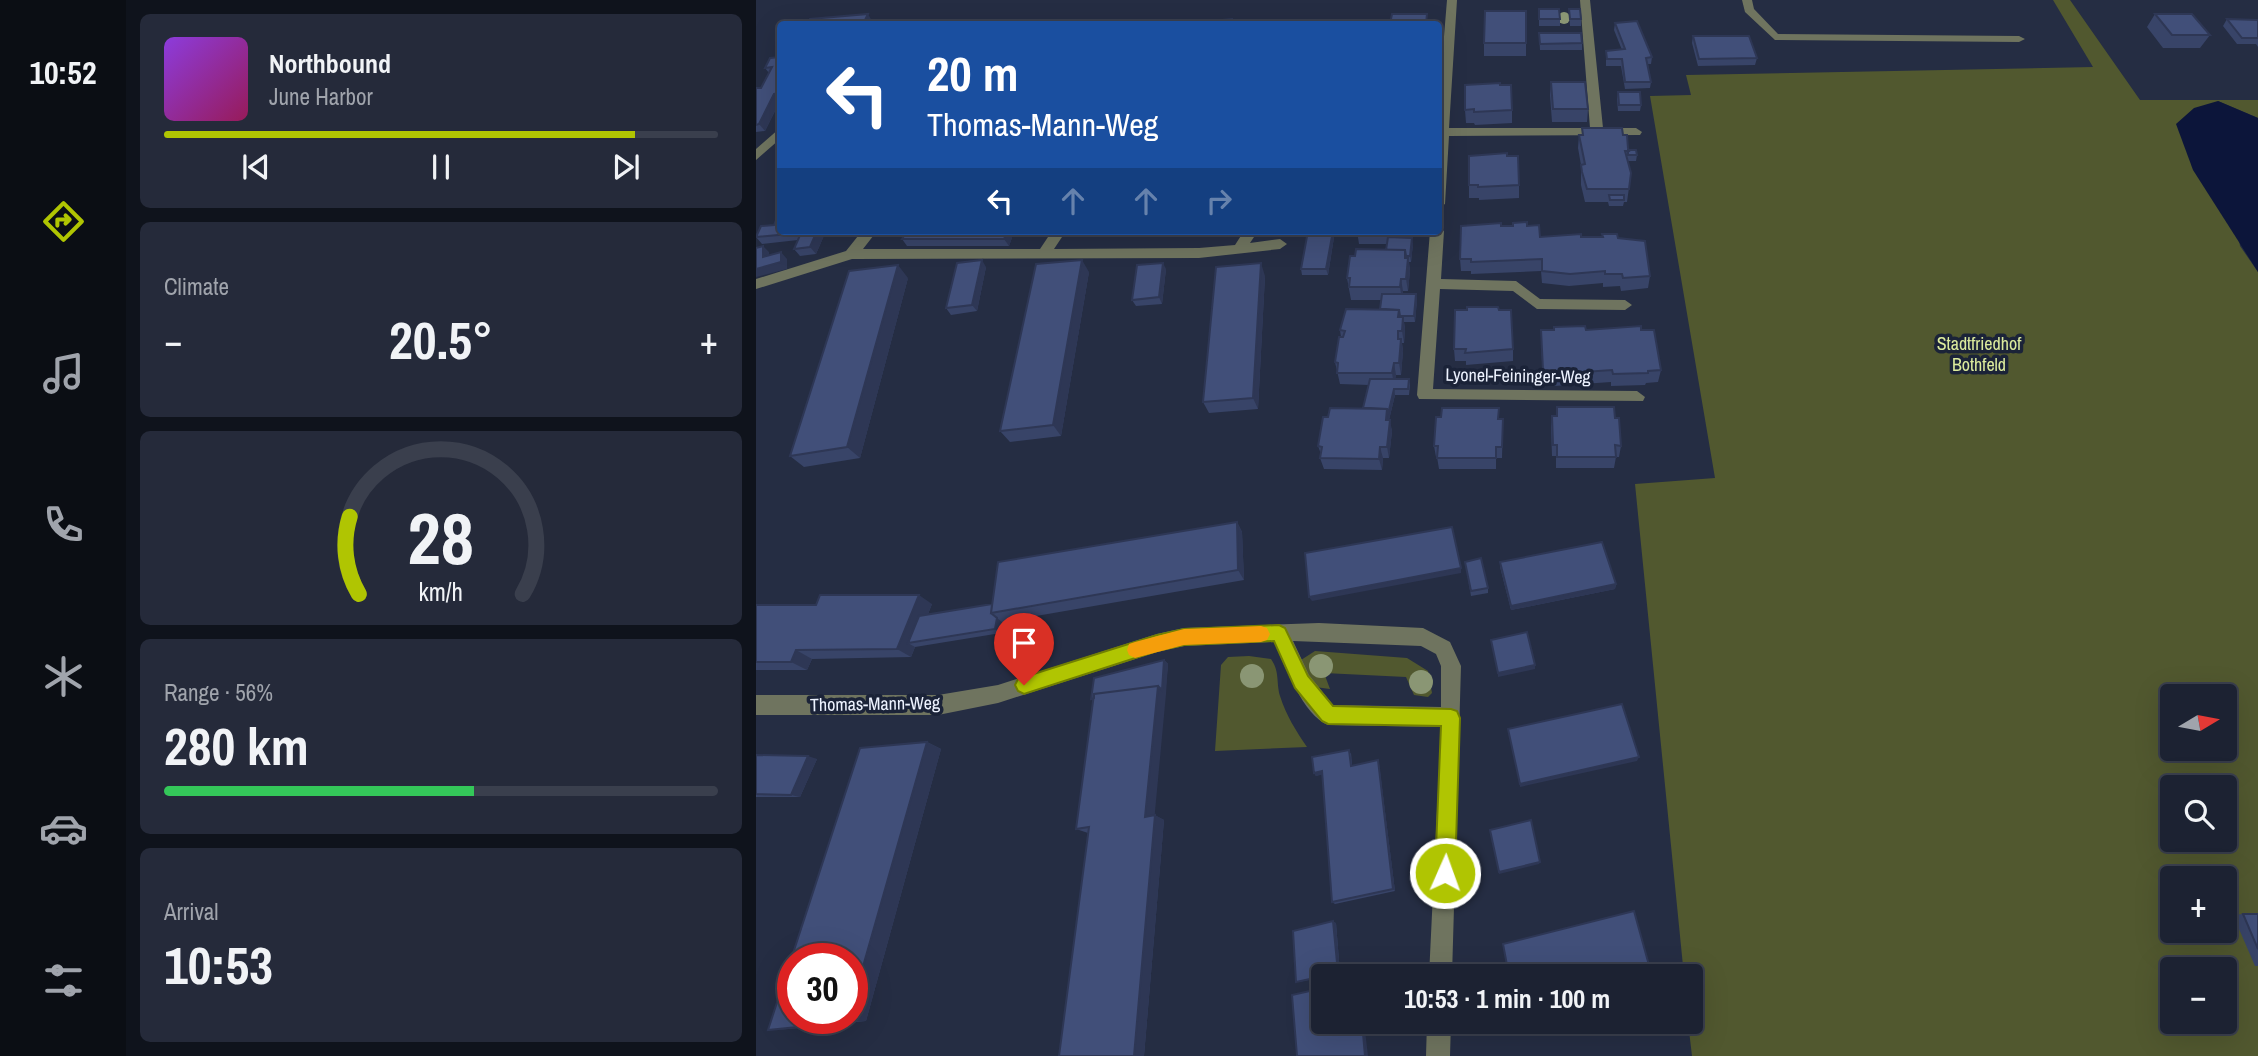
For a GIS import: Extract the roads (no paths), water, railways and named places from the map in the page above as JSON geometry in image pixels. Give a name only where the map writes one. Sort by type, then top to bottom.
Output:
[{"type":"street","points":[[1442,146],[1452,0]]},
{"type":"street","points":[[1585,0],[1597,132]]},
{"type":"street","points":[[1747,0],[1749,10],[1775,37],[2019,39]]},
{"type":"street","points":[[1443,132],[1636,132]]},
{"type":"street","points":[[756,156],[777,135]]},
{"type":"street","points":[[851,254],[867,235]]},
{"type":"street","points":[[1044,253],[1056,235]]},
{"type":"street","points":[[1239,249],[1248,235]]},
{"type":"street","name":"Lyonel-Feininger-Weg","points":[[1437,235],[1426,395],[1637,397]]},
{"type":"street","points":[[756,284],[851,254],[1188,253],[1280,244]]},
{"type":"street","points":[[1433,284],[1516,286],[1537,304],[1625,305]]},
{"type":"street","name":"Thomas-Mann-Weg","points":[[756,705],[938,705],[998,694],[1184,637],[1319,632],[1423,637],[1443,648],[1451,666],[1441,964]]},
{"type":"street","points":[[1279,633],[1302,682],[1328,715],[1451,718]]},
{"type":"street","points":[[1438,1056],[1439,1034]]},
{"type":"water","points":[[2218,101],[2258,118],[2258,272],[2193,170],[2176,124],[2194,108]]},
{"type":"park label","name":"Stadtfriedhof Bothfeld","points":[[1979,354]]}]
